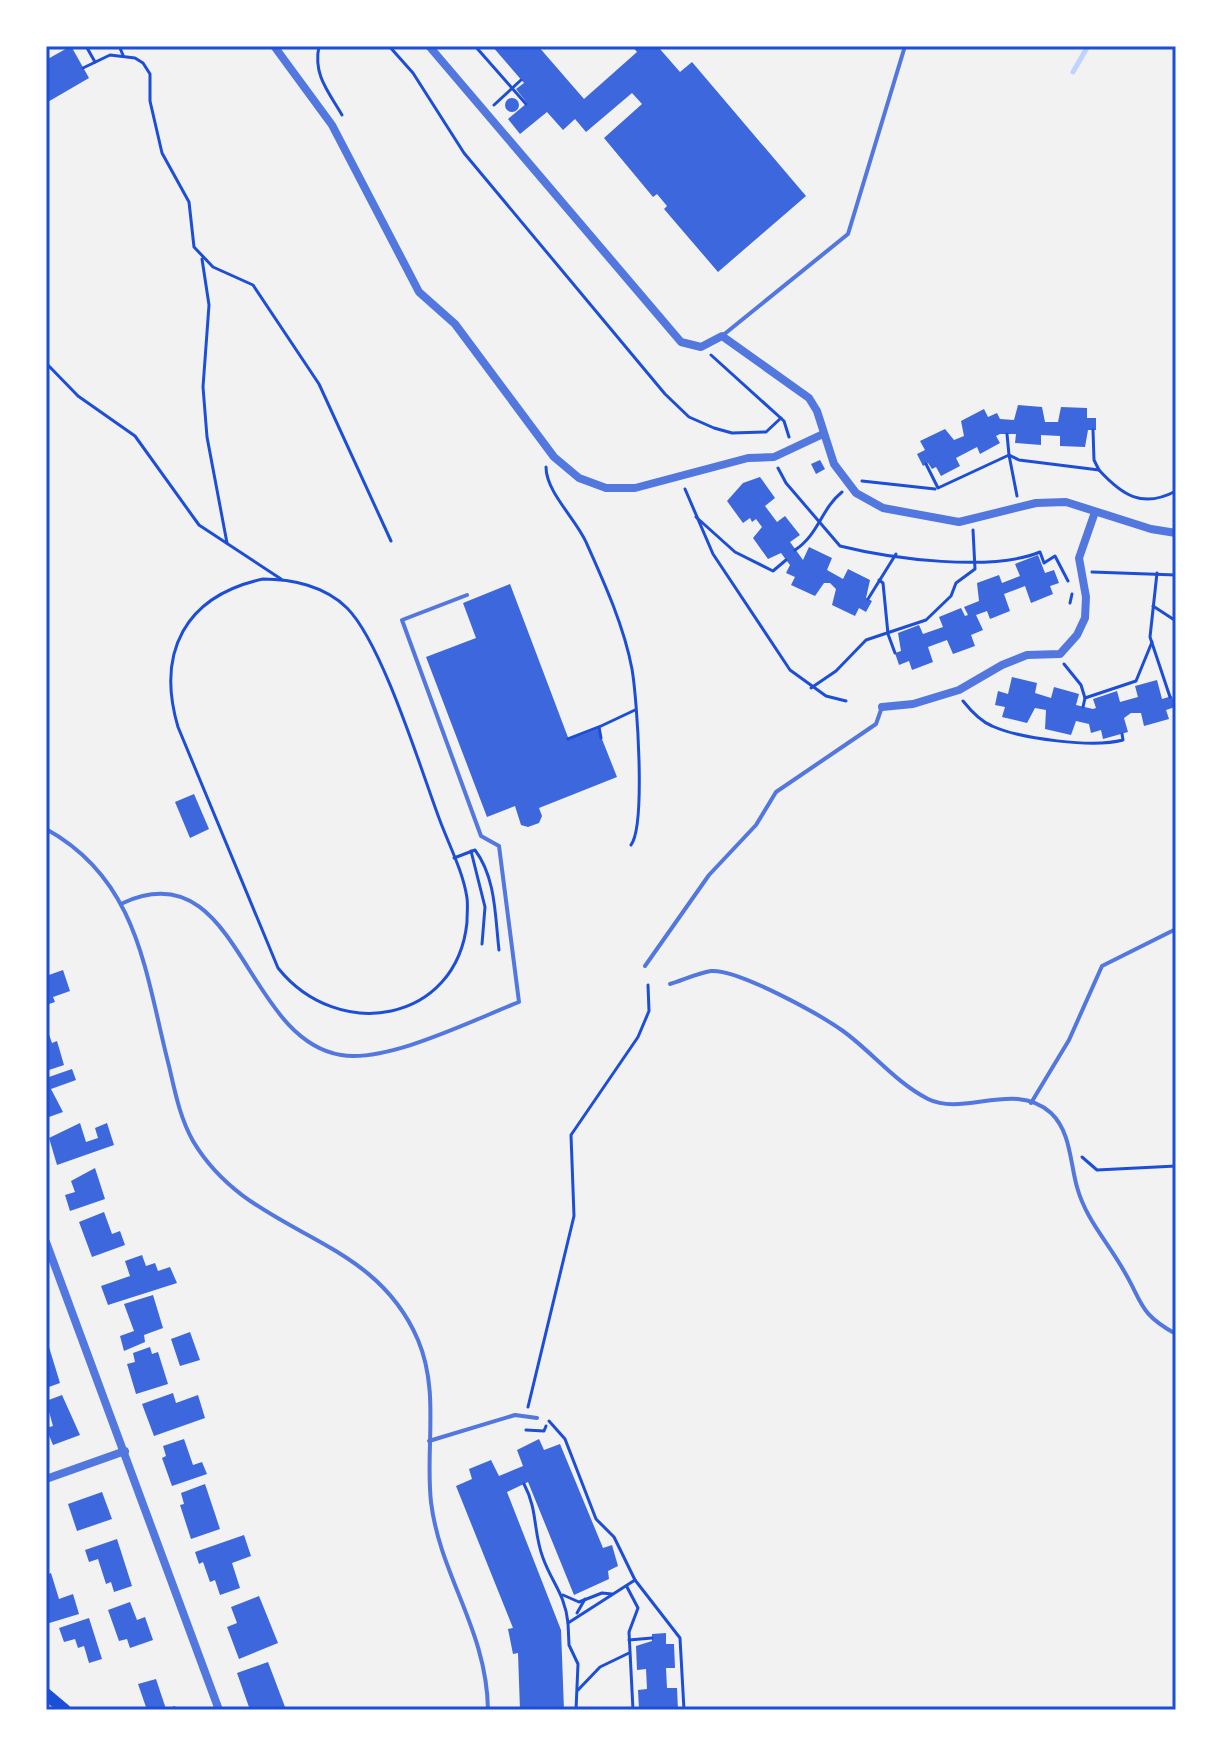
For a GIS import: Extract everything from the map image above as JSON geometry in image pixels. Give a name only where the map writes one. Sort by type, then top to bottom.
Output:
[{"type":"main road","points":[[46,1694],[65,1710]]},
{"type":"street","points":[[274,46],[332,125],[419,292],[455,324],[554,457],[579,478],[606,488],[635,488],[748,458],[774,457],[823,434]]},
{"type":"street","points":[[429,46],[681,342],[702,347],[722,336],[809,398],[817,411],[834,464],[867,502],[944,522],[973,521],[1051,502],[1176,533]]},
{"type":"street","points":[[882,707],[913,704],[959,690],[1002,665],[1027,655],[1060,654],[1077,635],[1085,618],[1086,597],[1079,573],[1079,558],[1095,512]]},
{"type":"street","points":[[46,1242],[219,1710]]},
{"type":"street","points":[[46,1479],[125,1451]]},
{"type":"lane","points":[[722,336],[848,234],[905,46]]},
{"type":"lane","points":[[123,903],[137,897],[168,893],[198,903],[217,924],[281,1017],[311,1043],[338,1055],[377,1055],[519,1002],[499,846],[481,836],[402,620],[467,595]]},
{"type":"lane","points":[[645,966],[709,875],[756,825],[776,792],[876,724],[882,707]]},
{"type":"lane","points":[[46,829],[83,855],[123,903],[144,968],[179,1109],[210,1167],[243,1199],[347,1255],[368,1272],[399,1306],[419,1343],[431,1389],[429,1482],[435,1522],[484,1660],[488,1710]]},
{"type":"lane","points":[[1031,1103],[1069,1040],[1102,966],[1176,929]]},
{"type":"lane","points":[[670,984],[712,971],[752,981],[843,1031],[889,1072],[929,1100],[944,1103],[1016,1098],[1052,1114],[1070,1148],[1085,1212],[1125,1272],[1137,1301],[1156,1323],[1176,1334]]},
{"type":"lane","points":[[429,1441],[515,1415],[537,1418]]},
{"type":"path","points":[[86,46],[95,62]]},
{"type":"path","points":[[119,46],[123,55]]},
{"type":"path","points":[[319,46],[316,62],[322,84],[343,116],[332,125]]},
{"type":"path","points":[[389,46],[413,73],[464,153],[533,239],[660,388],[689,417],[732,433],[766,432],[781,418]]},
{"type":"path","points":[[475,46],[526,104]]},
{"type":"path","points":[[83,68],[110,55],[123,55],[143,63],[150,74],[150,101],[162,153],[189,202],[194,247],[202,259],[209,305],[203,387],[207,437],[227,544]]},
{"type":"path","points":[[485,113],[521,80]]},
{"type":"path","points":[[202,259],[241,277],[258,292],[319,384],[391,541]]},
{"type":"path","points":[[702,347],[781,418],[788,430],[790,449]]},
{"type":"path","points":[[46,363],[78,396],[128,428],[199,525],[281,579],[325,592],[346,606],[361,625],[398,709],[467,897],[464,937],[446,975],[426,994],[400,1010],[371,1015],[341,1013],[300,993],[278,968],[178,727],[169,687],[172,657],[197,611],[217,595],[245,583],[281,579]]},
{"type":"path","points":[[1093,430],[1094,460],[1112,486],[1135,498],[1154,498],[1176,491]]},
{"type":"path","points":[[1007,434],[1014,481]]},
{"type":"path","points":[[926,464],[938,488],[1009,455],[1031,463],[1099,470]]},
{"type":"path","points":[[554,457],[546,466],[546,475],[586,540],[632,669],[641,808],[637,837],[631,845]]},
{"type":"path","points":[[774,457],[786,483],[840,546],[965,564],[1023,559],[1040,552],[1044,563],[1055,556],[1074,586]]},
{"type":"path","points":[[679,475],[696,517],[732,584],[790,670],[811,688],[846,701]]},
{"type":"path","points":[[850,486],[858,480],[935,489]]},
{"type":"path","points":[[795,550],[808,541],[833,499]]},
{"type":"path","points":[[696,517],[752,562],[773,571],[786,560]]},
{"type":"path","points":[[811,688],[836,671],[866,640],[926,620],[951,596],[956,583],[975,569],[973,521]]},
{"type":"path","points":[[868,599],[896,554]]},
{"type":"path","points":[[1079,573],[1176,575]]},
{"type":"path","points":[[1157,573],[1152,642],[1170,697]]},
{"type":"path","points":[[879,580],[885,591],[888,634],[895,653]]},
{"type":"path","points":[[1153,606],[1176,621]]},
{"type":"path","points":[[1085,698],[1136,681],[1152,642]]},
{"type":"path","points":[[1060,654],[1081,685],[1085,698],[1083,707]]},
{"type":"path","points":[[959,690],[975,715],[1001,729],[1087,745],[1123,740],[1122,734]]},
{"type":"path","points":[[568,739],[635,710]]},
{"type":"path","points":[[599,727],[601,738]]},
{"type":"path","points":[[454,858],[471,851],[478,854],[491,881],[499,950]]},
{"type":"path","points":[[471,851],[485,907],[482,944]]},
{"type":"path","points":[[528,1407],[574,1216],[571,1135],[638,1037],[649,1011],[648,985]]},
{"type":"path","points":[[1070,1148],[1097,1170],[1176,1166]]},
{"type":"path","points":[[526,1430],[544,1431],[547,1420],[565,1439],[596,1519],[614,1537],[635,1580],[680,1638],[684,1710]]},
{"type":"path","points":[[524,1484],[534,1502],[543,1559],[563,1595],[569,1645],[578,1664],[576,1710]]},
{"type":"path","points":[[568,1623],[635,1580]]},
{"type":"path","points":[[626,1586],[638,1603],[629,1640],[633,1710]]},
{"type":"path","points":[[563,1595],[572,1601],[602,1593],[612,1594]]},
{"type":"path","points":[[574,1618],[585,1599]]},
{"type":"path","points":[[629,1640],[652,1638]]},
{"type":"path","points":[[578,1690],[600,1667],[630,1653]]},
{"type":"building","points":[[71,46],[89,78],[46,103],[46,60]]},
{"type":"building","points":[[492,46],[538,46],[584,99],[637,52],[632,46],[661,46],[659,48],[680,72],[692,62],[806,196],[718,272],[664,209],[667,206],[657,194],[653,197],[604,138],[642,104],[632,93],[586,132],[575,119],[563,130],[547,112],[520,134],[508,119],[527,103],[516,89],[524,83]]},
{"type":"building","points":[[512,98],[519,105],[512,112],[505,105]]},
{"type":"building","points":[[1018,405],[1042,407],[1045,422],[1058,422],[1061,407],[1087,408],[1087,418],[1096,418],[1096,430],[1088,430],[1085,447],[1060,446],[1060,436],[1041,435],[1041,445],[1015,443],[1016,434],[1000,434],[996,436],[1000,443],[980,454],[977,447],[956,458],[960,466],[941,476],[936,467],[932,469],[928,463],[923,466],[917,454],[925,450],[920,441],[945,429],[954,440],[964,436],[961,421],[984,409],[988,417],[997,413],[1000,419],[1014,420]]},
{"type":"building","points":[[820,460],[825,469],[816,474],[811,464]]},
{"type":"building","points":[[760,477],[775,498],[765,506],[777,522],[785,516],[800,535],[790,542],[803,560],[809,547],[832,558],[827,570],[843,579],[848,569],[870,580],[866,598],[872,601],[866,612],[859,608],[855,616],[832,605],[836,589],[830,583],[824,583],[815,596],[791,585],[795,577],[786,573],[790,565],[781,553],[768,559],[753,538],[762,527],[756,519],[752,522],[750,518],[743,523],[727,501],[743,483]]},
{"type":"building","points":[[1038,555],[1045,573],[1054,570],[1059,583],[1050,586],[1053,594],[1031,603],[1025,586],[1004,594],[1010,611],[990,619],[987,611],[976,615],[983,630],[971,635],[975,646],[953,654],[947,640],[928,647],[933,662],[912,670],[909,661],[899,665],[895,653],[901,651],[898,633],[919,625],[923,634],[943,627],[939,617],[961,608],[965,616],[968,615],[964,607],[979,601],[977,583],[999,575],[1002,583],[1020,576],[1015,564]]},
{"type":"building","points":[[510,584],[569,740],[598,729],[617,777],[539,808],[542,816],[539,823],[528,827],[521,825],[515,806],[487,817],[426,657],[476,638],[463,603]]},
{"type":"building","points":[[1012,677],[1037,683],[1035,693],[1051,698],[1054,687],[1079,694],[1076,705],[1093,709],[1096,708],[1093,699],[1117,691],[1120,702],[1138,697],[1135,686],[1157,680],[1162,699],[1172,696],[1175,707],[1166,710],[1169,719],[1144,726],[1141,713],[1131,713],[1124,718],[1128,732],[1103,739],[1101,730],[1091,733],[1089,724],[1076,721],[1071,735],[1045,729],[1046,710],[1035,708],[1027,723],[1002,717],[1005,707],[995,705],[998,691],[1008,694]]},
{"type":"building","points":[[194,794],[209,829],[190,838],[175,802]]},
{"type":"building","points":[[63,970],[70,991],[53,997],[55,1002],[46,1005],[46,976]]},
{"type":"building","points":[[46,1026],[52,1043],[57,1041],[64,1065],[46,1071]]},
{"type":"building","points":[[72,1069],[76,1080],[51,1089],[63,1112],[46,1118],[46,1078]]},
{"type":"building","points":[[80,1123],[86,1142],[98,1138],[95,1128],[107,1123],[114,1145],[57,1165],[49,1138]]},
{"type":"building","points":[[95,1168],[105,1199],[70,1211],[65,1195],[75,1192],[71,1181]]},
{"type":"building","points":[[104,1212],[112,1234],[120,1231],[125,1245],[92,1257],[79,1222]]},
{"type":"building","points":[[142,1255],[146,1266],[155,1263],[158,1271],[170,1267],[177,1283],[108,1305],[101,1286],[130,1276],[125,1261]]},
{"type":"building","points":[[153,1295],[163,1328],[144,1335],[145,1342],[124,1351],[120,1336],[134,1331],[124,1304]]},
{"type":"building","points":[[190,1332],[200,1360],[180,1366],[171,1339]]},
{"type":"building","points":[[49,1347],[60,1383],[46,1388],[46,1348]]},
{"type":"building","points":[[150,1347],[152,1354],[158,1352],[168,1384],[136,1394],[127,1364],[135,1362],[133,1353]]},
{"type":"building","points":[[173,1393],[176,1403],[198,1395],[205,1418],[154,1436],[142,1404]]},
{"type":"building","points":[[62,1395],[80,1435],[53,1445],[46,1428],[53,1426],[46,1401]]},
{"type":"building","points":[[184,1439],[193,1465],[202,1462],[207,1474],[172,1486],[162,1458],[166,1456],[163,1446]]},
{"type":"building","points":[[539,1439],[544,1450],[560,1444],[603,1548],[612,1545],[618,1566],[608,1571],[609,1579],[574,1595],[528,1482],[507,1492],[561,1630],[564,1710],[520,1710],[518,1653],[513,1654],[508,1629],[513,1628],[456,1486],[472,1479],[469,1469],[491,1460],[499,1476],[523,1466],[517,1450]]},
{"type":"building","points":[[205,1484],[220,1529],[191,1539],[180,1505],[184,1504],[181,1493]]},
{"type":"building","points":[[102,1492],[112,1519],[77,1531],[68,1504]]},
{"type":"building","points":[[244,1535],[251,1556],[232,1563],[240,1588],[220,1595],[215,1580],[210,1582],[203,1562],[199,1564],[195,1552]]},
{"type":"building","points":[[117,1539],[132,1586],[114,1592],[111,1582],[106,1584],[98,1559],[89,1562],[85,1550]]},
{"type":"building","points":[[51,1573],[59,1599],[73,1594],[79,1614],[46,1624],[46,1575]]},
{"type":"building","points":[[259,1596],[278,1643],[239,1659],[227,1627],[237,1623],[231,1607]]},
{"type":"building","points":[[130,1602],[137,1620],[145,1617],[153,1640],[130,1648],[127,1639],[119,1641],[108,1610]]},
{"type":"building","points":[[89,1618],[102,1659],[89,1663],[84,1646],[78,1648],[75,1639],[64,1642],[59,1628]]},
{"type":"building","points":[[666,1633],[666,1644],[674,1644],[675,1668],[666,1668],[667,1688],[677,1688],[678,1710],[639,1710],[638,1690],[647,1689],[646,1669],[637,1670],[636,1646],[652,1641],[652,1634]]},
{"type":"building","points":[[268,1662],[285,1707],[250,1710],[237,1673]]},
{"type":"building","points":[[156,1679],[166,1709],[175,1706],[177,1710],[147,1710],[138,1684]]},
{"type":"waterway","points":[[1073,72],[1088,46]]}]
